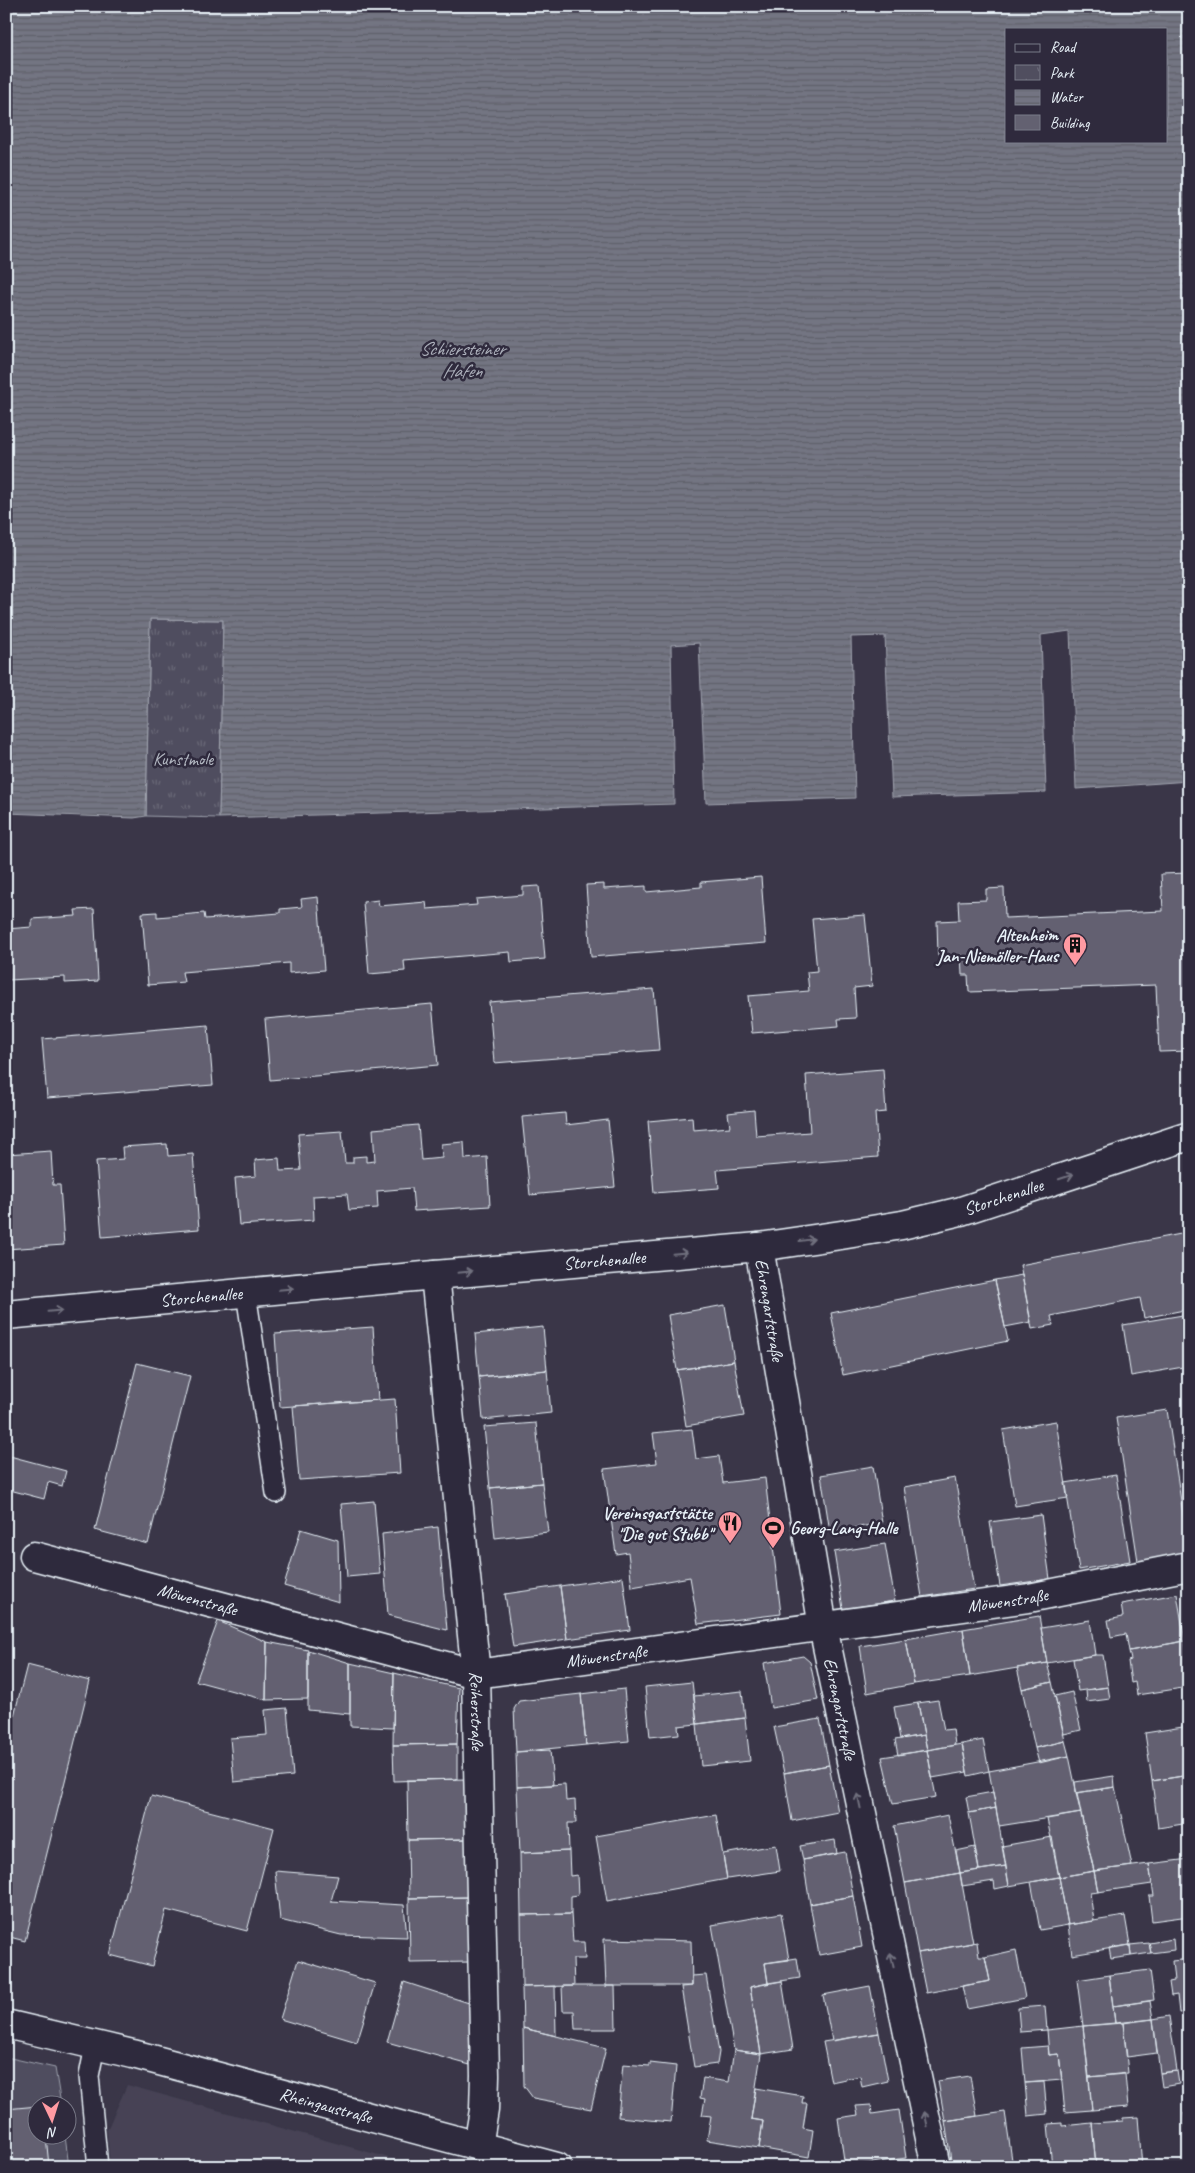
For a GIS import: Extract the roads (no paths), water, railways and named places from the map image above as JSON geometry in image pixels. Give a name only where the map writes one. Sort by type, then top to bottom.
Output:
[{"type":"street","name":"Storchenallee","points":[[6,1315],[759,1247],[902,1226],[962,1211],[1189,1136]]},
{"type":"street","name":"Ehrengartstraße","points":[[759,1247],[823,1627],[936,2167]]},
{"type":"street","name":"Reiherstraße","points":[[435,1275],[476,1674],[485,2075],[484,2110],[478,2146]]},
{"type":"street","name":"Möwenstraße","points":[[34,1556],[476,1674],[1029,1598],[1189,1566]]},
{"type":"street","name":"Rheingaustraße","points":[[6,2024],[557,2167]]},
{"type":"lane","points":[[246,1292],[276,1493]]},
{"type":"lane","points":[[95,2046],[89,2076],[98,2167]]},
{"type":"water","name":"Schiersteiner Hafen","points":[[6,6],[1189,6],[1189,781],[1076,789],[1070,631],[1041,635],[1046,792],[892,797],[885,636],[851,637],[855,798],[706,803],[699,643],[671,645],[674,804],[219,818],[223,620],[150,619],[146,816],[134,818],[6,813]]},
{"type":"place","name":"Altenheim Jan-Niemöller-Haus","points":[[1075,966]]},
{"type":"place","name":"Vereinsgaststätte \"Die gut Stubb\"","points":[[730,1544]]},
{"type":"place","name":"Georg-Lang-Halle","points":[[773,1549]]},
{"type":"park label","name":"Kunstmole","points":[[183,759]]}]
